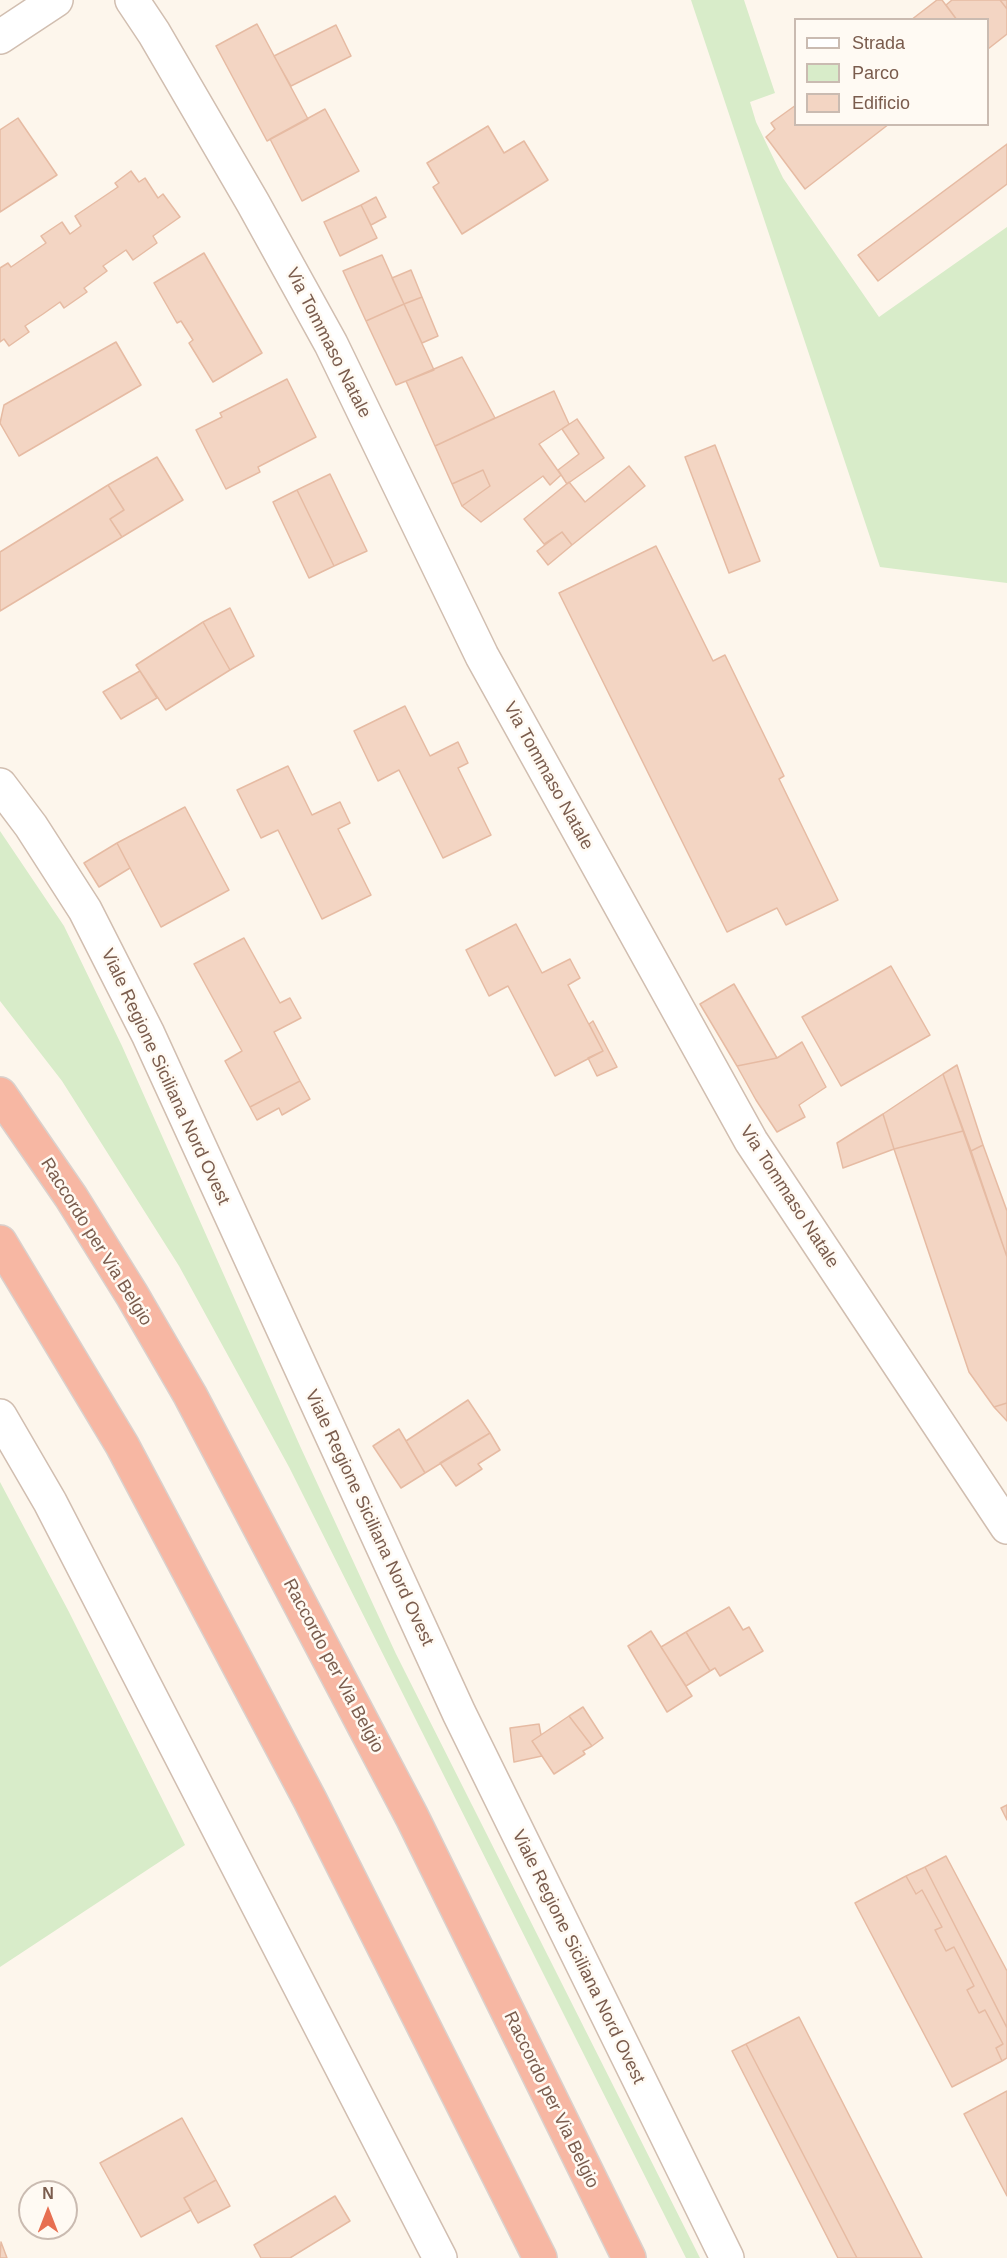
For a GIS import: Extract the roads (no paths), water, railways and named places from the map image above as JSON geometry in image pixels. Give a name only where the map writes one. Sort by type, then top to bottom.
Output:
[{"type":"highway","name":"Raccordo per Via Belgio","points":[[0,1094],[77,1207],[132,1295],[201,1416],[407,1807],[629,2258]]},
{"type":"highway","points":[[0,1242],[122,1445],[310,1800],[540,2258]]},
{"type":"street","points":[[0,38],[56,0]]},
{"type":"street","name":"Via Tommaso Natale","points":[[132,0],[253,203],[331,344],[482,656],[751,1141],[1007,1527]]},
{"type":"street","name":"Viale Regione Siciliana Nord Ovest","points":[[0,785],[31,825],[85,910],[148,1034],[459,1713],[727,2258]]},
{"type":"street","points":[[0,1416],[50,1502],[440,2258]]}]
